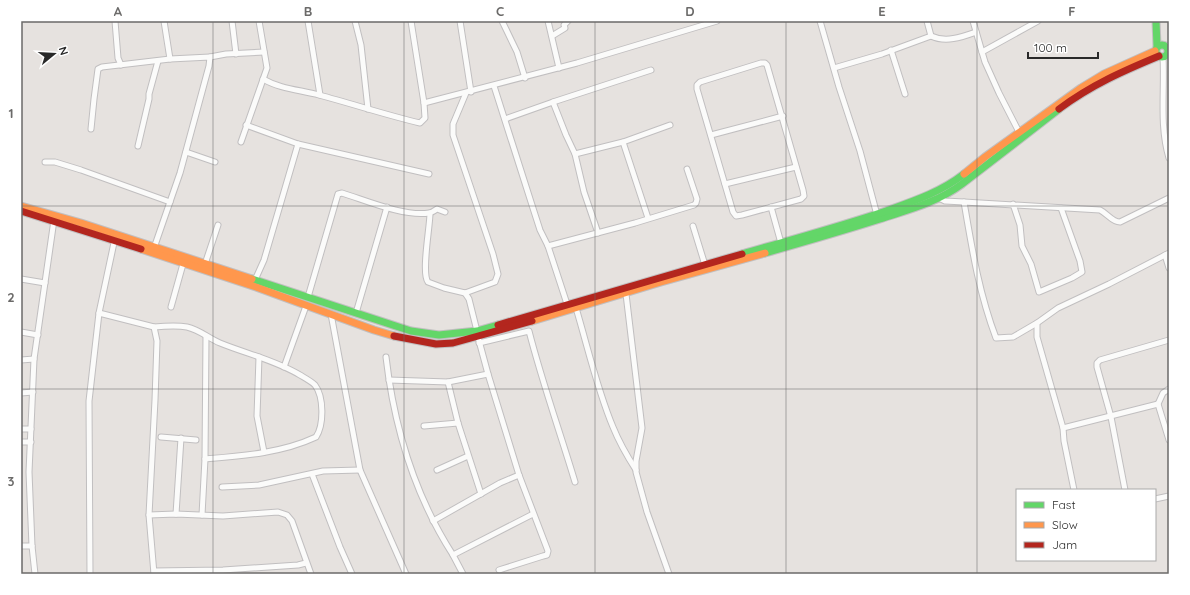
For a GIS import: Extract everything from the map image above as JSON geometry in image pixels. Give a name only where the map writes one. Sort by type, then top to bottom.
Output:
[{"type":"street","points":[[115,21],[118,58],[121,65]]},
{"type":"street","points":[[164,21],[170,59]]},
{"type":"street","points":[[232,21],[236,54]]},
{"type":"street","points":[[241,142],[267,68],[259,21]]},
{"type":"street","points":[[308,21],[320,95]]},
{"type":"street","points":[[355,21],[361,45],[368,109]]},
{"type":"street","points":[[263,80],[273,85],[320,95],[420,122],[425,118],[424,103],[411,21]]},
{"type":"street","points":[[430,213],[425,265],[426,280],[444,288],[465,293],[495,282],[498,274],[489,240],[479,216],[453,135],[453,124],[469,92],[460,21]]},
{"type":"street","points":[[502,21],[517,52],[525,78]]},
{"type":"street","points":[[548,21],[559,68]]},
{"type":"street","points":[[552,36],[565,28],[564,25],[568,21]]},
{"type":"street","points":[[424,103],[525,78],[717,21]]},
{"type":"street","points":[[820,21],[860,151],[877,215]]},
{"type":"street","points":[[927,21],[931,36]]},
{"type":"street","points":[[973,21],[985,62],[1019,132]]},
{"type":"street","points":[[982,52],[1038,21]]},
{"type":"street","points":[[1156,25],[1163,50],[1162,117],[1169,158]]},
{"type":"street","points":[[834,68],[931,36],[938,39],[945,39],[955,38],[976,32]]},
{"type":"street","points":[[891,50],[905,94]]},
{"type":"street","points":[[21,206],[81,223],[115,238],[183,264],[256,287],[374,330],[422,342],[436,344],[453,343],[478,337],[705,265],[877,215],[935,194],[1086,84],[1104,74],[1163,50]]},
{"type":"street","points":[[568,308],[576,308],[662,282],[834,234],[911,210],[939,198],[962,184],[1078,95],[1163,50]]},
{"type":"street","points":[[91,129],[98,69],[102,67],[170,59],[264,52]]},
{"type":"street","points":[[154,248],[186,152],[208,73],[210,57]]},
{"type":"street","points":[[138,146],[149,94],[158,61]]},
{"type":"street","points":[[765,63],[767,65],[782,116],[804,196],[801,199],[736,216],[733,212],[711,135],[697,85],[700,82],[765,63]]},
{"type":"street","points":[[505,119],[651,70]]},
{"type":"street","points":[[494,86],[538,223],[548,246],[568,308]]},
{"type":"street","points":[[553,102],[575,154],[584,192],[598,233]]},
{"type":"street","points":[[711,135],[782,116]]},
{"type":"street","points":[[246,125],[298,144],[429,174]]},
{"type":"street","points":[[575,154],[623,142],[670,125]]},
{"type":"street","points":[[623,142],[648,218]]},
{"type":"street","points":[[255,280],[264,260],[298,144]]},
{"type":"street","points":[[186,152],[215,162]]},
{"type":"street","points":[[45,162],[55,162],[81,170],[170,202]]},
{"type":"street","points":[[725,184],[796,167]]},
{"type":"street","points":[[548,246],[694,205],[697,199],[687,169]]},
{"type":"street","points":[[308,297],[338,194],[342,193],[397,210],[418,214],[430,213],[437,209],[446,212]]},
{"type":"street","points":[[939,198],[945,201],[1100,210],[1106,213],[1113,220],[1120,222],[1169,198]]},
{"type":"street","points":[[964,202],[972,253],[984,302],[996,338],[1013,337],[1037,323],[1058,308],[1167,254],[1169,268]]},
{"type":"street","points":[[1013,204],[1020,225],[1022,246],[1031,264],[1039,292],[1072,278],[1082,272],[1080,261],[1061,208]]},
{"type":"street","points":[[356,313],[387,207]]},
{"type":"street","points":[[771,207],[781,244]]},
{"type":"street","points":[[21,211],[154,248],[410,331],[429,334],[459,334],[478,337],[529,331],[538,368],[576,482]]},
{"type":"street","points":[[35,574],[32,546],[30,472],[32,392],[34,359],[54,220]]},
{"type":"street","points":[[205,264],[218,225]]},
{"type":"street","points":[[693,226],[705,265]]},
{"type":"street","points":[[90,574],[89,401],[99,313],[115,238]]},
{"type":"street","points":[[171,307],[183,264]]},
{"type":"street","points":[[21,279],[45,282]]},
{"type":"street","points":[[465,293],[469,299],[488,374],[519,476],[548,551],[547,554],[534,560],[499,570]]},
{"type":"street","points":[[626,294],[642,428],[636,461],[636,472]]},
{"type":"street","points":[[284,367],[306,306]]},
{"type":"street","points":[[576,308],[612,426],[636,472],[647,512],[669,574]]},
{"type":"street","points":[[99,313],[154,327],[177,326],[198,330],[206,336],[236,349],[284,367],[307,379],[314,384],[319,391],[321,399],[322,426],[316,438],[303,444],[264,452],[205,459]]},
{"type":"street","points":[[331,314],[360,470],[406,574]]},
{"type":"street","points":[[1037,323],[1038,337],[1063,428],[1064,442],[1074,489]]},
{"type":"street","points":[[154,327],[156,341],[155,400],[149,515],[154,573],[292,566],[306,563]]},
{"type":"street","points":[[21,332],[38,335]]},
{"type":"street","points":[[202,515],[205,459],[206,336]]},
{"type":"street","points":[[1125,489],[1111,417],[1097,363],[1100,360],[1169,340]]},
{"type":"street","points":[[259,357],[257,416],[264,452]]},
{"type":"street","points":[[386,357],[389,380],[404,445],[414,476],[426,507],[463,574]]},
{"type":"street","points":[[21,360],[34,359]]},
{"type":"street","points":[[389,380],[448,382],[488,374]]},
{"type":"street","points":[[448,382],[458,424],[481,494]]},
{"type":"street","points":[[1169,390],[1163,393],[1158,404],[1169,440]]},
{"type":"street","points":[[21,393],[32,392]]},
{"type":"street","points":[[1063,428],[1158,404]]},
{"type":"street","points":[[424,426],[458,424]]},
{"type":"street","points":[[21,429],[31,429]]},
{"type":"street","points":[[161,437],[196,440]]},
{"type":"street","points":[[176,514],[181,438]]},
{"type":"street","points":[[21,442],[31,442]]},
{"type":"street","points":[[437,470],[468,456]]},
{"type":"street","points":[[222,487],[259,485],[322,471],[360,470]]},
{"type":"street","points":[[312,474],[352,574]]},
{"type":"street","points":[[433,521],[500,483],[519,476]]},
{"type":"street","points":[[1156,499],[1169,496]]},
{"type":"street","points":[[149,515],[176,514],[223,516],[268,512],[278,512],[287,515],[292,521],[311,574]]},
{"type":"street","points":[[453,555],[533,514]]},
{"type":"street","points":[[21,546],[32,546]]},
{"type":"traffic: fast","points":[[1156,21],[1157,46]]},
{"type":"traffic: fast","points":[[1160,45],[1164,45],[1168,51],[1164,57],[1160,57],[1156,53],[1156,49],[1160,45]]},
{"type":"traffic: fast","points":[[765,253],[880,219],[933,201],[962,184],[1059,109]]},
{"type":"traffic: fast","points":[[742,254],[868,217],[917,200],[937,191],[964,174]]},
{"type":"traffic: fast","points":[[252,279],[411,331],[439,335],[477,331],[498,325]]},
{"type":"traffic: slow","points":[[964,174],[985,157],[1081,88],[1104,74],[1155,51]]},
{"type":"traffic: slow","points":[[21,206],[81,223],[252,279]]},
{"type":"traffic: slow","points":[[141,249],[256,287],[394,336]]},
{"type":"traffic: slow","points":[[532,321],[661,282],[765,253]]},
{"type":"traffic: jam","points":[[1059,109],[1071,100],[1108,79],[1159,56]]},
{"type":"traffic: jam","points":[[21,211],[141,249]]},
{"type":"traffic: jam","points":[[498,325],[742,254]]},
{"type":"traffic: jam","points":[[394,336],[436,344],[453,343],[532,321]]}]
